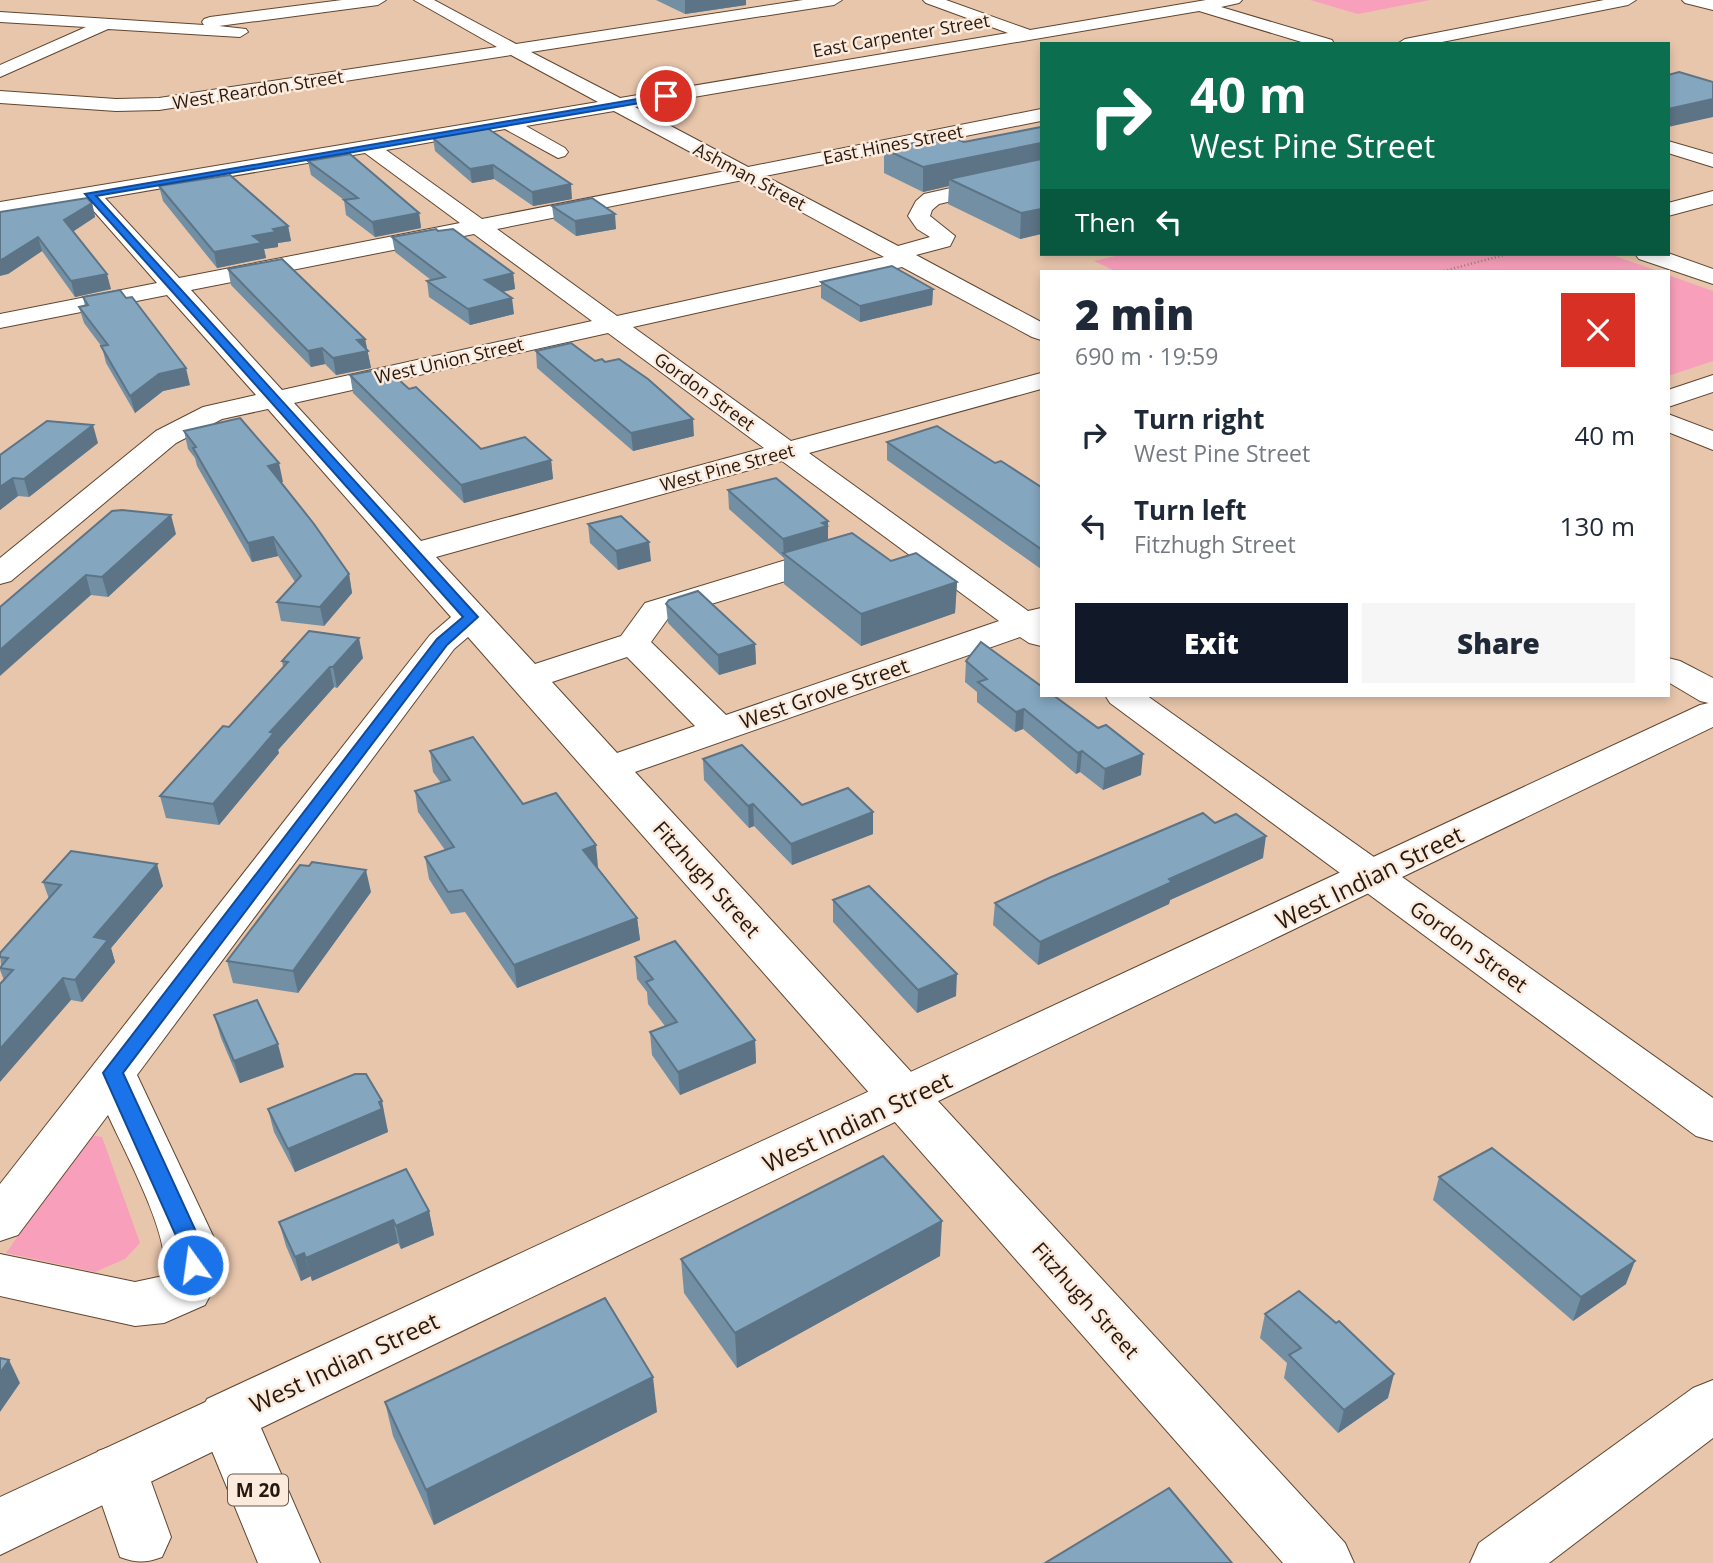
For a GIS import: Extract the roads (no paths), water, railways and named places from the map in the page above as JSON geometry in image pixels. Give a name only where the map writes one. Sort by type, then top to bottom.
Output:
[{"type":"main road","points":[[166,27],[378,0]]},
{"type":"main road","name":"West Reardon Street","points":[[0,97],[116,105],[159,104],[834,0]]},
{"type":"main road","points":[[931,0],[1050,42]]},
{"type":"main road","name":"East Carpenter Street","points":[[0,209],[1234,0]]},
{"type":"main road","points":[[1415,42],[1628,0]]},
{"type":"main road","points":[[1690,0],[1713,5]]},
{"type":"main road","points":[[0,4],[22,1]]},
{"type":"main road","name":"Ashman Street","points":[[428,1],[1040,331]]},
{"type":"main road","points":[[1201,6],[1319,42]]},
{"type":"main road","points":[[0,17],[240,32]]},
{"type":"main road","points":[[0,72],[107,24]]},
{"type":"main road","name":"East Hines Street","points":[[0,321],[1040,115]]},
{"type":"main road","points":[[508,123],[558,152]]},
{"type":"main road","name":"Gordon Street","points":[[369,147],[903,535],[1036,625]]},
{"type":"main road","points":[[1670,149],[1713,161]]},
{"type":"main road","name":"West Union Street","points":[[0,574],[174,432],[213,414],[901,257],[942,241],[944,236],[920,221],[917,214],[919,209],[932,199],[1040,174]]},
{"type":"main road","name":"Fitzhugh Street","points":[[90,194],[1323,1563]]},
{"type":"main road","points":[[1670,208],[1713,197]]},
{"type":"main road","points":[[1653,256],[1713,277]]},
{"type":"main road","name":"West Pine Street","points":[[413,553],[1040,381]]},
{"type":"main road","points":[[1670,398],[1713,383]]},
{"type":"main road","points":[[1670,423],[1713,441]]},
{"type":"main road","points":[[526,679],[633,643],[657,610],[903,535]]},
{"type":"main road","points":[[0,1220],[442,642],[471,617]]},
{"type":"main road","name":"West Grove Street","points":[[608,769],[1036,625]]},
{"type":"main road","points":[[633,643],[720,730]]},
{"type":"main road","points":[[1670,669],[1713,693]]},
{"type":"main road","name":"Gordon Street","points":[[1126,697],[1713,1123]]},
{"type":"main road","name":"West Indian Street","points":[[0,1527],[1713,713]]},
{"type":"main road","points":[[0,1275],[135,1304],[164,1301],[187,1290],[193,1265],[188,1238],[113,1073]]},
{"type":"main road","points":[[1501,1563],[1713,1405]]},
{"type":"main road","name":"M 20","points":[[227,1417],[289,1563]]},
{"type":"main road","points":[[119,1470],[141,1537]]}]
